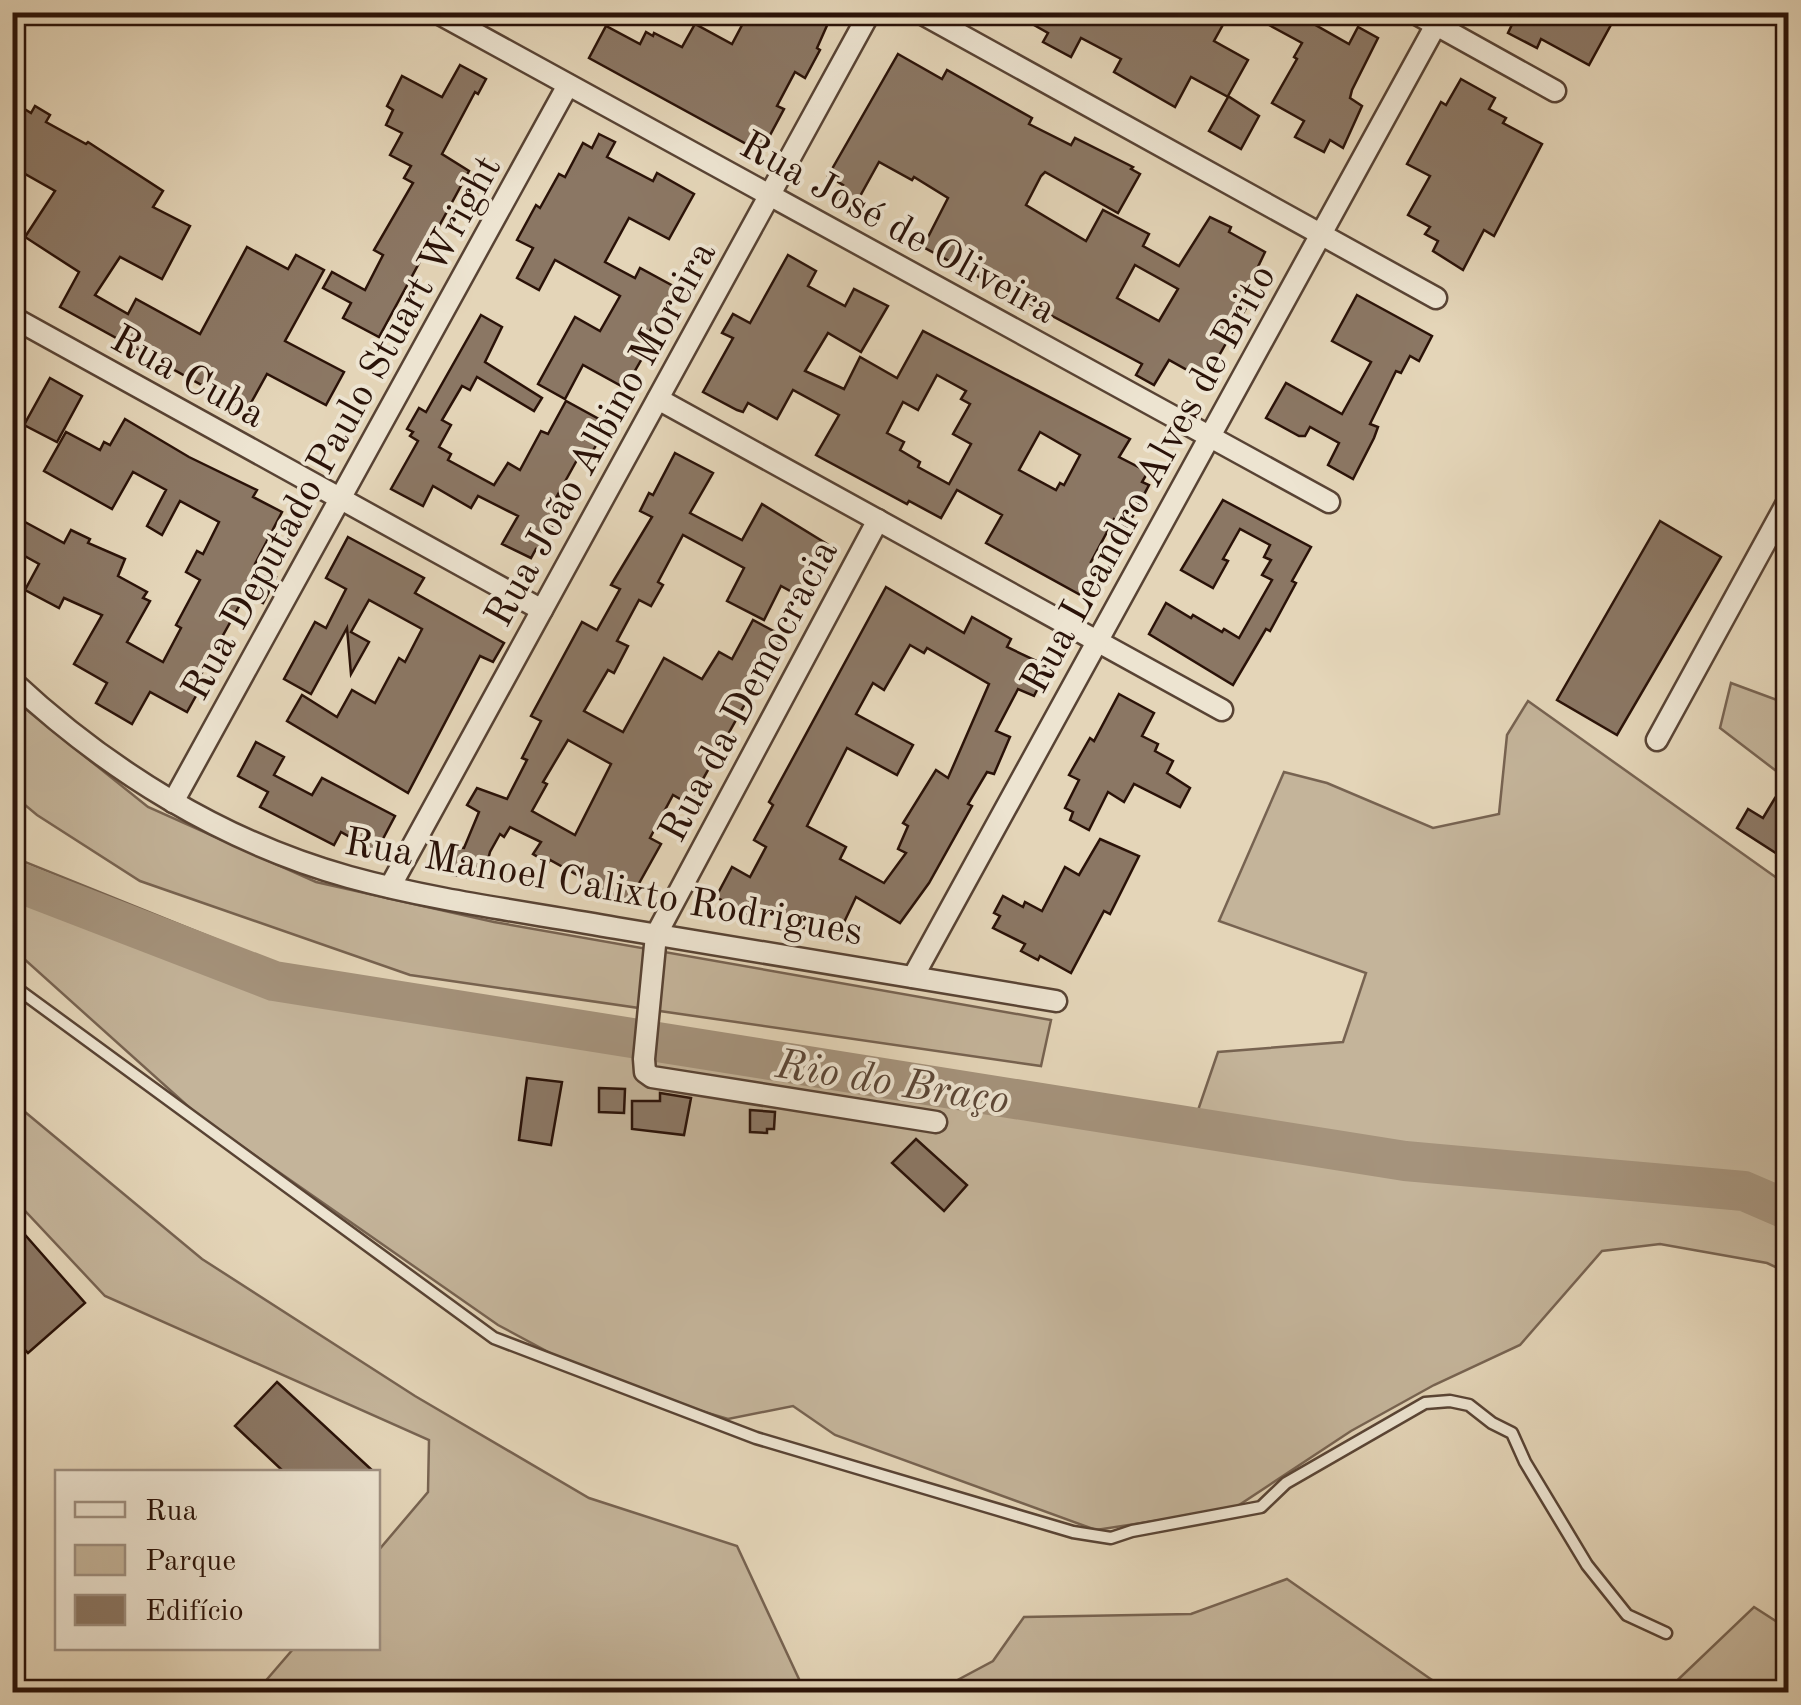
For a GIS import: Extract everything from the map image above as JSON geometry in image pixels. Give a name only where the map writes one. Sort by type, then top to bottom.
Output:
[{"type":"street","name":"Rua José de Oliveira","points":[[436,12],[1329,502]]},
{"type":"street","name":"Rua João Albino Moreira","points":[[390,887],[870,12]]},
{"type":"street","points":[[919,12],[1436,298]]},
{"type":"street","points":[[1413,12],[1440,19],[1555,91]]},
{"type":"street","name":"Rua Leandro Alves de Brito","points":[[913,977],[1440,19]]},
{"type":"street","name":"Rua Deputado Paulo Stuart Wright","points":[[173,802],[568,85]]},
{"type":"street","name":"Rua Cuba","points":[[12,317],[542,610]]},
{"type":"street","points":[[658,399],[1222,710]]},
{"type":"street","points":[[1657,740],[1788,502]]},
{"type":"street","name":"Rua da Democracia","points":[[878,520],[656,935],[644,1059],[646,1072],[652,1077],[936,1122]]},
{"type":"street","name":"Rua Manoel Calixto Rodrigues","points":[[12,681],[81,740],[173,802],[315,867],[390,887],[1056,1001]]},
{"type":"lane","points":[[12,985],[494,1338],[756,1438],[1072,1532],[1112,1538],[1261,1507],[1286,1483],[1425,1403],[1450,1401],[1469,1405],[1512,1433],[1586,1565],[1626,1615],[1666,1633]]},
{"type":"green space","points":[[1731,683],[1788,704],[1788,780],[1720,728]]},
{"type":"green space","points":[[12,698],[148,807],[316,882],[494,922],[1051,1020],[1041,1066],[410,975],[140,881],[37,815],[13,795]]},
{"type":"green space","points":[[1528,701],[1788,886],[1788,1273],[1767,1263],[1660,1244],[1602,1251],[1520,1345],[1434,1385],[1351,1431],[1233,1509],[1096,1530],[835,1435],[793,1406],[728,1419],[604,1382],[498,1325],[200,1117],[13,949],[13,857],[280,965],[528,1010],[994,1083],[1195,1119],[1218,1052],[1343,1042],[1366,973],[1219,921],[1284,772],[1327,783],[1433,828],[1499,814],[1507,735]]},
{"type":"green space","points":[[13,1102],[202,1259],[415,1396],[589,1498],[737,1546],[805,1692],[256,1692],[292,1650],[380,1650],[380,1549],[428,1492],[429,1440],[105,1296],[13,1198]]},
{"type":"green space","points":[[1287,1579],[1432,1680],[1457,1692],[935,1692],[993,1661],[1024,1617],[1191,1614]]},
{"type":"green space","points":[[1754,1607],[1788,1629],[1788,1692],[1665,1692]]},
{"type":"building","points":[[749,12],[833,12],[805,78],[795,72],[777,106],[784,109],[761,152],[589,58],[606,26],[640,44],[646,32],[682,47],[695,24],[732,44]]},
{"type":"building","points":[[1011,12],[1230,12],[1214,41],[1248,60],[1228,96],[1259,116],[1241,149],[1209,131],[1228,97],[1191,77],[1175,107],[1114,72],[1121,59],[1081,38],[1071,57],[1043,42],[1048,33]]},
{"type":"building","points":[[1245,12],[1319,12],[1312,23],[1349,44],[1358,27],[1378,38],[1352,90],[1350,98],[1362,106],[1343,148],[1330,140],[1324,152],[1295,137],[1304,121],[1272,103],[1302,43]]},
{"type":"building","points":[[1518,12],[1618,12],[1589,65],[1541,39],[1537,48],[1508,33]]},
{"type":"building","points":[[898,54],[942,79],[947,70],[1032,118],[1029,124],[1071,145],[1075,138],[1133,167],[1140,174],[1118,213],[1045,172],[1041,176],[1026,205],[1086,241],[1103,210],[1149,234],[1143,246],[1179,266],[1210,217],[1265,252],[1246,292],[1253,296],[1205,380],[1169,360],[1154,385],[1136,375],[1142,364],[923,247],[948,198],[879,162],[854,207],[836,197],[843,185],[828,176]],"holes":[[[1135,265],[1178,289],[1159,321],[1117,298]]]},
{"type":"building","points":[[460,65],[486,79],[442,154],[469,171],[379,337],[343,318],[351,303],[323,288],[332,272],[365,290],[383,255],[374,250],[413,183],[404,178],[411,166],[390,155],[402,133],[386,125],[393,110],[387,106],[402,76],[442,97]]},
{"type":"building","points":[[1461,79],[1495,98],[1489,109],[1506,118],[1503,123],[1542,144],[1494,236],[1484,230],[1463,270],[1433,251],[1438,241],[1425,234],[1430,227],[1408,215],[1430,176],[1407,164],[1441,102],[1446,105]]},
{"type":"building","points":[[18,105],[31,113],[35,106],[50,115],[46,122],[88,142],[163,191],[153,207],[190,226],[162,279],[120,257],[95,295],[128,314],[136,299],[200,334],[247,247],[288,269],[296,255],[324,270],[285,341],[344,372],[326,405],[267,374],[247,410],[60,307],[79,272],[25,237],[55,191],[25,174],[12,195],[12,115]]},
{"type":"building","points":[[599,134],[615,142],[607,157],[653,181],[657,173],[694,194],[669,239],[629,218],[605,262],[635,278],[640,268],[675,287],[638,352],[644,355],[625,388],[583,365],[565,399],[538,384],[575,317],[600,331],[620,296],[555,260],[539,290],[517,278],[533,248],[517,240],[559,174],[565,177],[583,143],[592,148]]},
{"type":"building","points":[[788,255],[816,271],[808,286],[845,306],[854,289],[888,306],[861,352],[828,333],[805,371],[844,389],[860,357],[897,378],[923,331],[1130,439],[1119,457],[1148,472],[1142,482],[1149,485],[1127,527],[1114,519],[1091,562],[1102,568],[1086,598],[986,543],[1002,515],[957,490],[941,518],[816,455],[839,415],[793,390],[777,419],[748,403],[743,412],[737,410],[703,392],[733,338],[722,333],[733,314],[750,323]],"holes":[[[937,375],[966,391],[961,399],[970,404],[953,434],[971,444],[949,484],[918,467],[920,462],[900,450],[904,442],[887,433],[903,402],[918,410]],[[1040,432],[1080,455],[1064,485],[1060,483],[1056,490],[1019,470]]]},
{"type":"building","points":[[1357,295],[1432,336],[1419,361],[1410,356],[1401,373],[1396,371],[1370,424],[1378,427],[1353,479],[1328,465],[1339,443],[1310,427],[1305,436],[1299,436],[1266,418],[1286,383],[1342,414],[1371,362],[1332,341]]},
{"type":"building","points":[[481,315],[502,327],[485,362],[542,398],[534,411],[477,377],[470,390],[462,386],[442,420],[451,425],[439,447],[451,454],[448,460],[494,485],[508,463],[520,470],[541,431],[548,434],[566,401],[608,424],[590,456],[582,451],[557,496],[569,495],[540,550],[536,549],[531,558],[502,544],[518,516],[478,496],[471,508],[433,486],[423,506],[391,489],[418,441],[407,429],[419,408],[426,412]]},
{"type":"building","points":[[50,378],[82,396],[57,442],[24,425]]},
{"type":"building","points":[[125,419],[189,457],[257,490],[253,497],[282,512],[255,564],[276,577],[271,588],[263,603],[246,594],[197,682],[202,685],[187,712],[150,692],[132,724],[96,703],[107,683],[74,664],[102,615],[64,598],[59,608],[25,590],[39,564],[12,549],[12,515],[64,543],[71,530],[90,539],[88,543],[125,559],[118,576],[147,592],[143,598],[150,601],[127,642],[163,662],[181,628],[176,625],[200,580],[186,572],[197,551],[203,554],[219,522],[180,501],[162,535],[147,526],[166,490],[133,472],[112,509],[44,471],[66,432],[100,450],[104,442],[110,445]]},
{"type":"building","points":[[675,453],[713,473],[690,513],[742,540],[762,504],[827,544],[801,597],[781,586],[764,620],[727,601],[744,568],[683,535],[658,582],[663,585],[651,606],[639,600],[617,641],[628,646],[614,673],[608,670],[584,711],[623,732],[664,658],[702,679],[719,652],[732,659],[753,620],[783,636],[689,804],[673,795],[650,838],[661,844],[628,903],[533,854],[541,842],[510,827],[504,837],[500,834],[490,852],[483,879],[452,875],[457,847],[464,848],[479,812],[467,805],[477,788],[507,799],[541,721],[531,716],[582,622],[597,630],[620,589],[611,585],[652,517],[640,511],[649,493],[653,495]],"holes":[[[568,740],[611,764],[575,835],[532,811],[547,784],[543,782]]]},
{"type":"building","points":[[1223,500],[1311,547],[1270,631],[1266,629],[1233,685],[1149,634],[1166,603],[1239,638],[1272,580],[1262,575],[1271,560],[1264,557],[1270,545],[1240,529],[1213,588],[1181,570]]},
{"type":"building","points":[[1660,521],[1721,557],[1617,735],[1557,700]]},
{"type":"building","points":[[348,537],[424,578],[415,593],[504,643],[493,662],[480,656],[408,793],[287,721],[302,695],[337,717],[352,690],[375,703],[399,658],[405,662],[422,629],[369,600],[351,632],[369,642],[351,674],[347,628],[311,694],[284,679],[315,622],[326,628],[346,589],[326,578]]},
{"type":"building","points":[[886,587],[964,633],[972,617],[1011,639],[1007,647],[1047,666],[1034,696],[1018,689],[996,731],[1010,737],[994,774],[987,772],[929,883],[900,923],[856,897],[839,933],[790,926],[755,904],[749,915],[716,897],[732,867],[750,877],[766,847],[754,840],[773,805],[769,802]],"holes":[[[910,645],[924,653],[927,648],[989,684],[948,778],[936,770],[903,823],[908,826],[898,849],[906,853],[884,883],[840,859],[846,847],[807,826],[847,748],[897,775],[913,745],[856,714],[873,683],[884,690]]]},
{"type":"building","points":[[1119,694],[1154,713],[1142,736],[1158,744],[1155,751],[1173,761],[1167,773],[1190,788],[1180,807],[1134,784],[1124,802],[1108,792],[1089,830],[1070,820],[1073,812],[1065,808],[1079,780],[1069,775],[1090,738],[1094,741]]},
{"type":"building","points":[[256,742],[284,757],[274,775],[312,795],[322,778],[395,816],[376,852],[341,832],[334,845],[260,807],[268,792],[238,776]]},
{"type":"building","points":[[1775,798],[1788,806],[1788,861],[1737,828],[1748,809],[1763,818]]},
{"type":"building","points":[[1100,839],[1139,856],[1110,914],[1104,911],[1071,973],[1040,956],[1038,960],[1021,951],[1025,944],[993,928],[1000,916],[994,913],[1003,896],[1023,907],[1025,902],[1042,911],[1065,867],[1079,875]]},
{"type":"building","points":[[527,1078],[562,1082],[551,1145],[519,1140]]},
{"type":"building","points":[[599,1088],[625,1089],[624,1113],[599,1112]]},
{"type":"building","points":[[660,1093],[691,1098],[684,1135],[632,1129],[632,1101],[660,1101]]},
{"type":"building","points":[[750,1110],[775,1112],[774,1129],[767,1129],[767,1133],[750,1132]]},
{"type":"building","points":[[916,1139],[967,1185],[944,1211],[892,1163]]},
{"type":"building","points":[[12,1220],[85,1303],[28,1353],[12,1336]]},
{"type":"building","points":[[277,1382],[372,1470],[282,1470],[235,1426]]},
{"type":"waterway","name":"Rio do Braço","points":[[12,880],[274,981],[1405,1161],[1744,1191],[1788,1210]]}]
